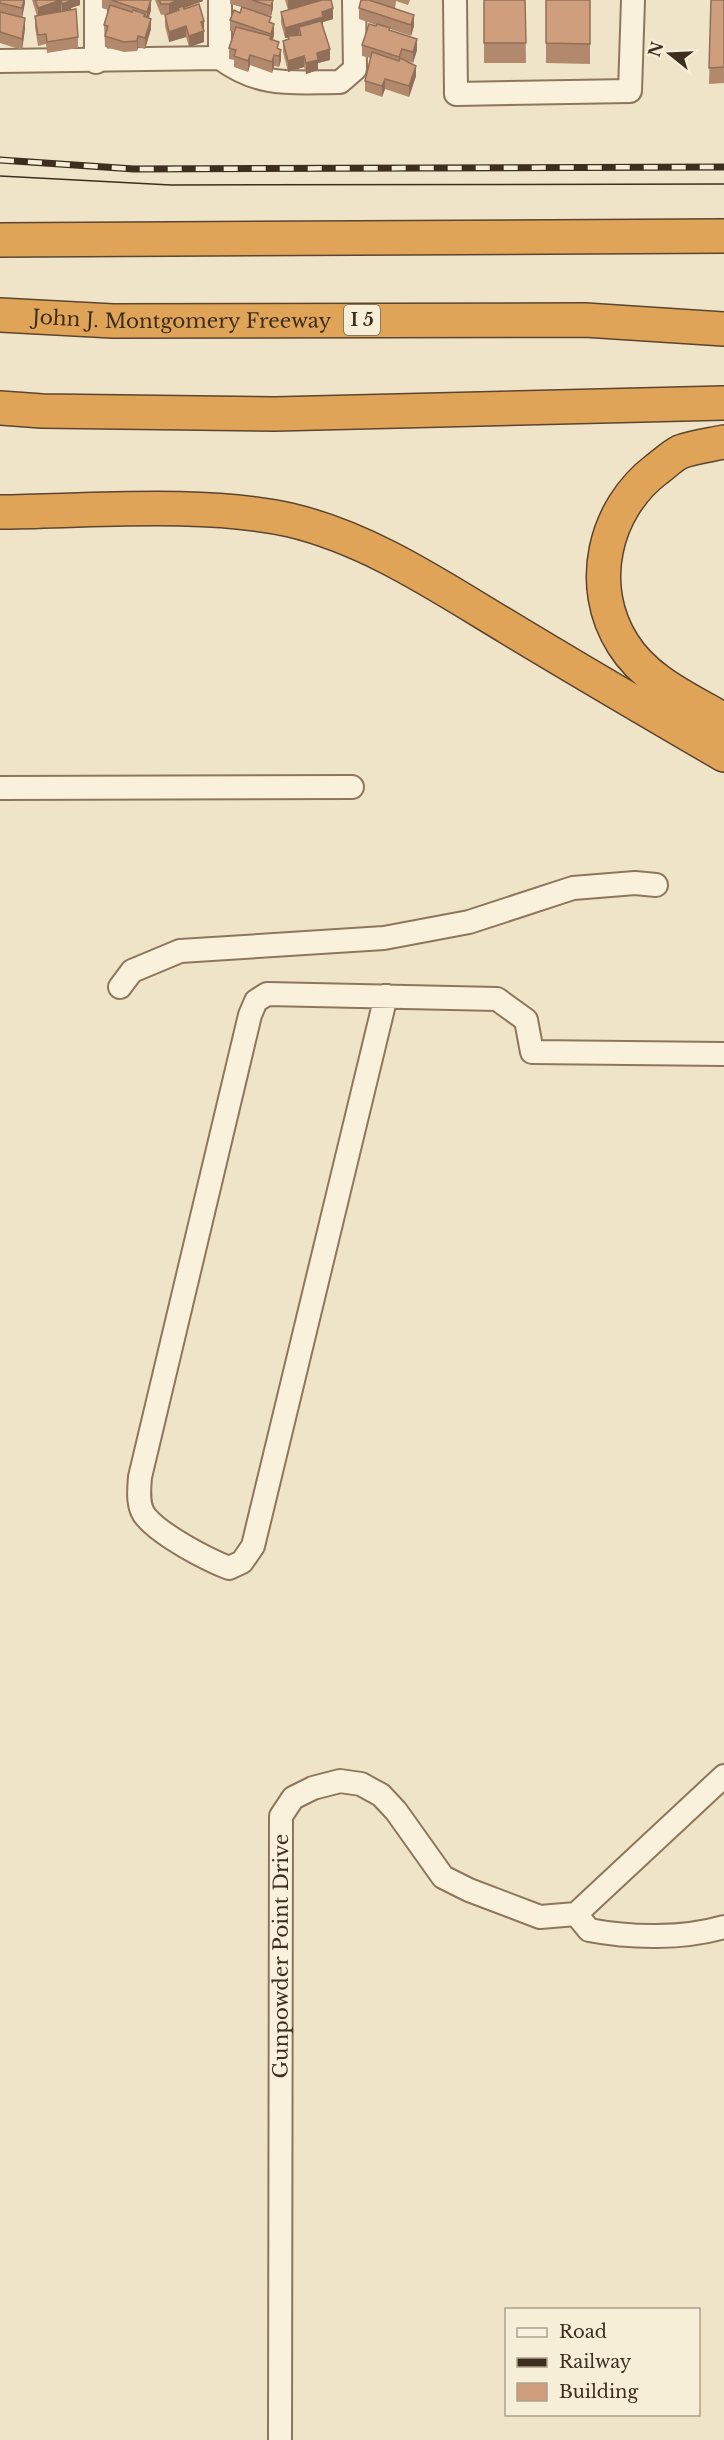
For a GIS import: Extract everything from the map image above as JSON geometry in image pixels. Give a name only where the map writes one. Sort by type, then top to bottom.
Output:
[{"type":"highway","points":[[0,240],[724,237]]},
{"type":"highway","name":"John J. Montgomery Freeway","points":[[0,315],[113,321],[585,320],[724,328]]},
{"type":"highway","points":[[0,408],[42,411],[275,414],[724,403]]},
{"type":"highway","points":[[724,442],[679,453],[639,483],[616,516],[603,559],[605,603],[622,643],[658,682],[724,720]]},
{"type":"highway","points":[[0,512],[185,510],[242,514],[312,526],[358,542],[430,580],[724,755]]},
{"type":"street","points":[[96,0],[96,62]]},
{"type":"street","points":[[220,0],[220,58]]},
{"type":"street","points":[[0,61],[96,62],[220,58],[235,69],[268,82],[340,82],[355,69],[354,0]]},
{"type":"street","points":[[455,0],[456,94],[630,91],[633,0]]},
{"type":"street","points":[[0,788],[352,788]]},
{"type":"street","points":[[120,987],[132,971],[180,951],[384,938],[469,922],[573,888],[656,885]]},
{"type":"street","points":[[386,996],[253,1546],[242,1562],[229,1568],[162,1530],[145,1516],[138,1496],[140,1477],[250,1015],[256,1000],[267,994],[386,996],[497,999],[526,1020],[532,1052],[724,1054]]},
{"type":"street","points":[[724,1776],[576,1914],[590,1930],[610,1934],[692,1934],[724,1927]]},
{"type":"street","name":"Gunpowder Point Drive","points":[[280,2440],[281,1816],[293,1798],[313,1788],[340,1781],[361,1784],[381,1795],[396,1811],[443,1877],[469,1890],[540,1917],[576,1914]]},
{"type":"building","points":[[0,0],[24,0],[22,8],[0,3]]},
{"type":"building","points":[[35,0],[61,0],[38,8]]},
{"type":"building","points":[[61,0],[71,0],[71,1],[62,4]]},
{"type":"building","points":[[111,0],[151,0],[147,12]]},
{"type":"building","points":[[159,0],[178,0],[169,4],[161,4]]},
{"type":"building","points":[[252,0],[273,0],[271,6]]},
{"type":"building","points":[[322,0],[331,0],[333,8],[322,12],[323,17],[285,28],[281,12]]},
{"type":"building","points":[[361,0],[369,0],[414,15],[411,25],[359,8]]},
{"type":"building","points":[[484,0],[525,0],[526,43],[484,43]]},
{"type":"building","points":[[546,0],[590,0],[590,44],[546,43]]},
{"type":"building","points":[[711,0],[724,0],[724,67],[709,68]]},
{"type":"building","points":[[199,4],[204,21],[201,22],[204,31],[189,36],[186,26],[169,32],[165,15],[183,6],[184,9]]},
{"type":"building","points":[[110,5],[145,14],[144,16],[151,19],[145,38],[138,36],[137,41],[124,42],[105,36],[108,26],[104,25]]},
{"type":"building","points":[[242,7],[271,17],[269,22],[274,24],[271,34],[230,20],[234,10],[240,13]]},
{"type":"building","points":[[76,9],[78,37],[47,42],[46,34],[38,35],[35,16]]},
{"type":"building","points":[[0,12],[25,18],[22,39],[0,32]]},
{"type":"building","points":[[321,21],[330,49],[317,53],[318,60],[306,63],[304,56],[288,61],[283,41],[289,39],[288,36],[301,35],[299,27]]},
{"type":"building","points":[[369,24],[390,28],[389,30],[417,39],[413,52],[402,49],[399,57],[362,45]]},
{"type":"building","points":[[236,27],[271,36],[270,39],[279,42],[277,48],[281,50],[279,56],[274,55],[272,62],[250,55],[248,61],[234,56],[236,50],[229,48]]},
{"type":"building","points":[[372,52],[399,61],[400,58],[416,66],[409,86],[385,79],[382,86],[365,81]]},
{"type":"tram line","points":[[0,176],[171,185],[724,184]]},
{"type":"railway","points":[[0,160],[134,169],[724,167]]}]
